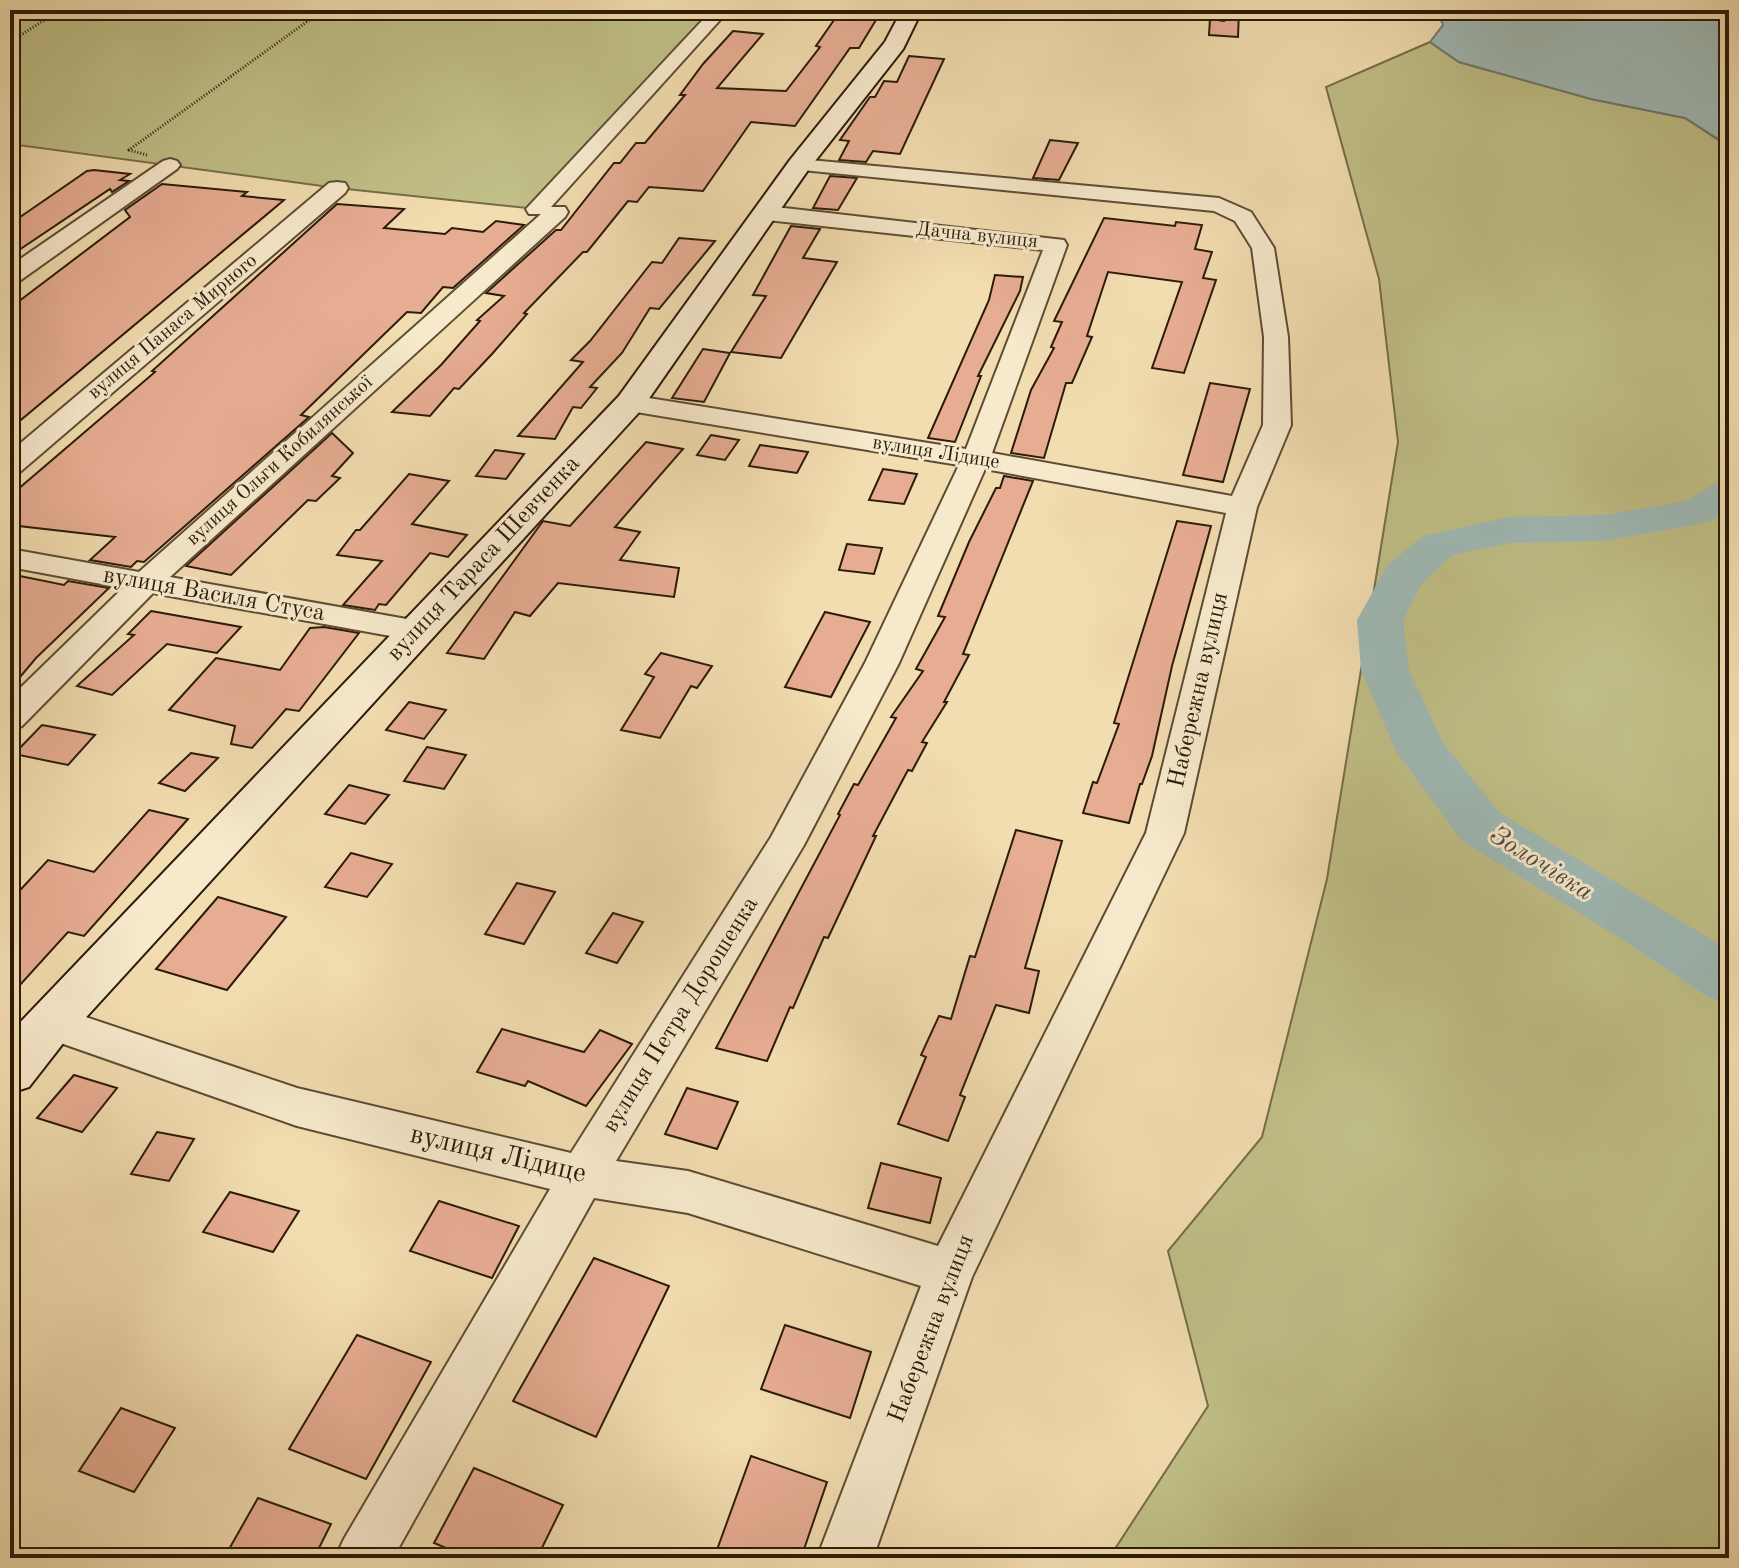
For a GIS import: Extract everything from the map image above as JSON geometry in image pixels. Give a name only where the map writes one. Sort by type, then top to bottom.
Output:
[{"type":"main road","name":"вулиця Тараса Шевченка","points":[[10,1071],[50,1022],[630,403],[799,165],[895,44],[912,10]]},
{"type":"street","name":"вулиця Ольги Кобилянської","points":[[10,718],[144,584],[547,211],[721,10]]},
{"type":"street","points":[[10,277],[170,165]]},
{"type":"street","name":"Набережна вулиця","points":[[799,165],[1219,205],[1243,217],[1263,248],[1276,337],[1277,425],[1242,507],[1165,833],[950,1272],[845,1558]]},
{"type":"street","name":"вулиця Панаса Мирного","points":[[10,466],[337,188]]},
{"type":"street","name":"Дачна вулиця","points":[[767,213],[1056,245],[976,459]]},
{"type":"street","name":"вулиця Лідице","points":[[630,403],[976,459],[1242,507]]},
{"type":"street","name":"вулиця Петра Дорошенка","points":[[363,1558],[582,1176],[785,845],[882,663],[976,459]]},
{"type":"street","name":"вулиця Василя Стуса","points":[[10,558],[418,631]]},
{"type":"street","name":"вулиця Лідице","points":[[50,1022],[297,1107],[582,1176],[688,1192],[950,1272]]},
{"type":"lane","points":[[1181,10],[1225,15]]},
{"type":"path","points":[[10,42],[60,10]]},
{"type":"path","points":[[170,165],[164,160],[129,150],[323,10]]},
{"type":"shaded area","points":[[10,10],[721,10],[537,209],[337,188],[10,144]]},
{"type":"shaded area","points":[[1430,42],[1459,62],[1591,99],[1685,118],[1729,147],[1729,1558],[1109,1558],[1208,1406],[1168,1251],[1262,1137],[1327,879],[1398,442],[1379,279],[1326,87]]},
{"type":"water","points":[[1437,10],[1729,10],[1729,146],[1685,118],[1591,99],[1459,62],[1430,42],[1443,25]]},
{"type":"building","points":[[841,10],[882,10],[859,48],[850,48],[795,126],[751,122],[703,191],[649,187],[637,202],[628,201],[587,252],[583,252],[524,313],[527,314],[492,354],[459,389],[454,388],[430,416],[392,412],[441,365],[480,321],[477,320],[504,296],[486,293],[556,230],[561,230],[614,163],[620,163],[636,143],[645,143],[685,95],[680,95],[703,64],[733,31],[763,34],[717,88],[786,91],[820,47],[816,46]]},
{"type":"building","points":[[1219,10],[1239,10],[1238,37],[1209,35],[1210,19],[1224,21],[1232,15]]},
{"type":"building","points":[[909,56],[944,59],[900,154],[873,151],[866,162],[839,160],[849,141],[840,140],[884,81],[897,82]]},
{"type":"building","points":[[1050,140],[1078,143],[1059,180],[1033,178]]},
{"type":"building","points":[[87,171],[130,174],[120,180],[129,181],[112,192],[110,189],[10,256],[10,224]]},
{"type":"building","points":[[830,176],[857,178],[838,210],[813,208]]},
{"type":"building","points":[[162,184],[247,192],[242,196],[284,200],[10,429],[10,308],[130,217],[125,210]]},
{"type":"building","points":[[337,204],[404,209],[384,228],[445,234],[452,228],[483,232],[496,221],[524,225],[453,288],[443,287],[421,313],[407,312],[301,415],[309,417],[144,562],[137,561],[131,567],[90,560],[115,537],[10,525],[10,496],[155,372],[152,371]]},
{"type":"building","points":[[1104,218],[1175,226],[1176,222],[1202,225],[1195,249],[1212,252],[1203,278],[1216,280],[1184,373],[1152,368],[1182,282],[1108,272],[1087,336],[1092,337],[1072,383],[1066,383],[1044,458],[1011,453],[1031,390],[1054,348],[1051,347],[1062,322],[1054,321]]},
{"type":"building","points":[[791,226],[820,229],[803,258],[837,262],[781,358],[731,352],[766,296],[753,295]]},
{"type":"building","points":[[679,238],[715,241],[659,309],[650,308],[622,353],[590,387],[597,388],[581,408],[573,407],[555,439],[518,436],[583,362],[571,360],[590,341],[652,262],[662,263]]},
{"type":"building","points":[[995,275],[1023,277],[1020,291],[978,376],[981,376],[955,442],[928,438],[989,300]]},
{"type":"building","points":[[703,349],[730,353],[704,402],[672,398]]},
{"type":"building","points":[[1210,383],[1250,389],[1223,482],[1183,475]]},
{"type":"building","points":[[332,433],[353,453],[332,476],[340,478],[316,501],[308,500],[231,575],[186,566]]},
{"type":"building","points":[[711,435],[739,440],[725,460],[697,455]]},
{"type":"building","points":[[646,442],[683,449],[615,527],[640,532],[620,560],[679,568],[674,597],[558,583],[530,616],[515,612],[484,659],[447,653],[543,521],[570,526]]},
{"type":"building","points":[[760,445],[808,452],[797,473],[749,466]]},
{"type":"building","points":[[495,450],[524,454],[506,479],[476,476]]},
{"type":"building","points":[[883,469],[917,474],[904,504],[869,500]]},
{"type":"building","points":[[409,474],[449,481],[412,524],[467,535],[448,557],[430,553],[386,605],[379,604],[375,610],[343,605],[382,561],[337,555],[356,530],[360,530]]},
{"type":"building","points":[[1004,476],[1033,481],[963,654],[969,655],[944,702],[947,702],[922,742],[927,743],[912,771],[908,770],[873,836],[876,836],[828,938],[824,937],[793,1008],[790,1007],[767,1061],[716,1048],[854,784],[858,785],[896,718],[891,717],[923,671],[916,669],[945,617],[938,616],[969,542]]},
{"type":"building","points":[[1177,521],[1211,526],[1172,666],[1152,756],[1129,823],[1083,813],[1119,724],[1114,723]]},
{"type":"building","points":[[847,544],[882,548],[874,574],[839,570]]},
{"type":"building","points":[[10,574],[64,585],[68,581],[109,588],[36,658],[10,689]]},
{"type":"building","points":[[151,611],[241,627],[217,653],[167,644],[112,695],[77,686],[134,635],[128,634]]},
{"type":"building","points":[[825,612],[870,622],[831,697],[785,687]]},
{"type":"building","points":[[324,627],[359,633],[299,711],[286,709],[252,748],[231,744],[235,726],[169,710],[216,658],[280,670],[310,628]]},
{"type":"building","points":[[661,653],[712,666],[697,688],[691,686],[660,738],[621,730],[654,677],[645,674]]},
{"type":"building","points":[[409,702],[446,710],[424,739],[386,730]]},
{"type":"building","points":[[42,725],[95,735],[68,765],[14,754]]},
{"type":"building","points":[[427,747],[466,755],[444,789],[404,781]]},
{"type":"building","points":[[191,753],[218,758],[185,791],[159,783]]},
{"type":"building","points":[[349,785],[389,795],[365,824],[325,814]]},
{"type":"building","points":[[149,810],[188,819],[84,936],[68,932],[10,996],[10,901],[48,860],[94,872]]},
{"type":"building","points":[[1016,830],[1062,841],[1025,968],[1039,971],[1029,1013],[996,1005],[960,1095],[965,1097],[948,1141],[898,1124],[926,1057],[921,1055],[939,1016],[951,1019],[970,956],[975,957]]},
{"type":"building","points":[[351,853],[392,864],[367,897],[325,887]]},
{"type":"building","points":[[517,883],[555,892],[524,944],[485,934]]},
{"type":"building","points":[[218,897],[286,917],[227,990],[156,969]]},
{"type":"building","points":[[613,913],[643,922],[617,963],[586,953]]},
{"type":"building","points":[[502,1029],[584,1052],[600,1030],[632,1044],[586,1106],[528,1081],[525,1086],[477,1072]]},
{"type":"building","points":[[74,1075],[117,1088],[82,1132],[37,1118]]},
{"type":"building","points":[[687,1088],[738,1102],[717,1149],[665,1134]]},
{"type":"building","points":[[157,1132],[194,1139],[169,1181],[131,1174]]},
{"type":"building","points":[[881,1163],[941,1178],[930,1223],[868,1208]]},
{"type":"building","points":[[230,1192],[299,1211],[273,1252],[203,1232]]},
{"type":"building","points":[[439,1201],[519,1226],[492,1278],[410,1251]]},
{"type":"building","points":[[594,1258],[669,1286],[596,1437],[513,1401]]},
{"type":"building","points":[[785,1325],[871,1352],[850,1418],[761,1389]]},
{"type":"building","points":[[357,1335],[431,1362],[366,1479],[289,1449]]},
{"type":"building","points":[[121,1408],[175,1428],[134,1492],[79,1471]]},
{"type":"building","points":[[751,1456],[827,1482],[801,1558],[714,1558]]},
{"type":"building","points":[[474,1468],[563,1505],[537,1558],[470,1558],[434,1543]]},
{"type":"building","points":[[258,1498],[331,1524],[314,1558],[224,1558]]},
{"type":"waterway","name":"Золочівка","points":[[1729,493],[1698,511],[1604,528],[1509,530],[1438,545],[1403,576],[1380,620],[1385,670],[1421,751],[1481,827],[1637,920],[1729,980]]}]
